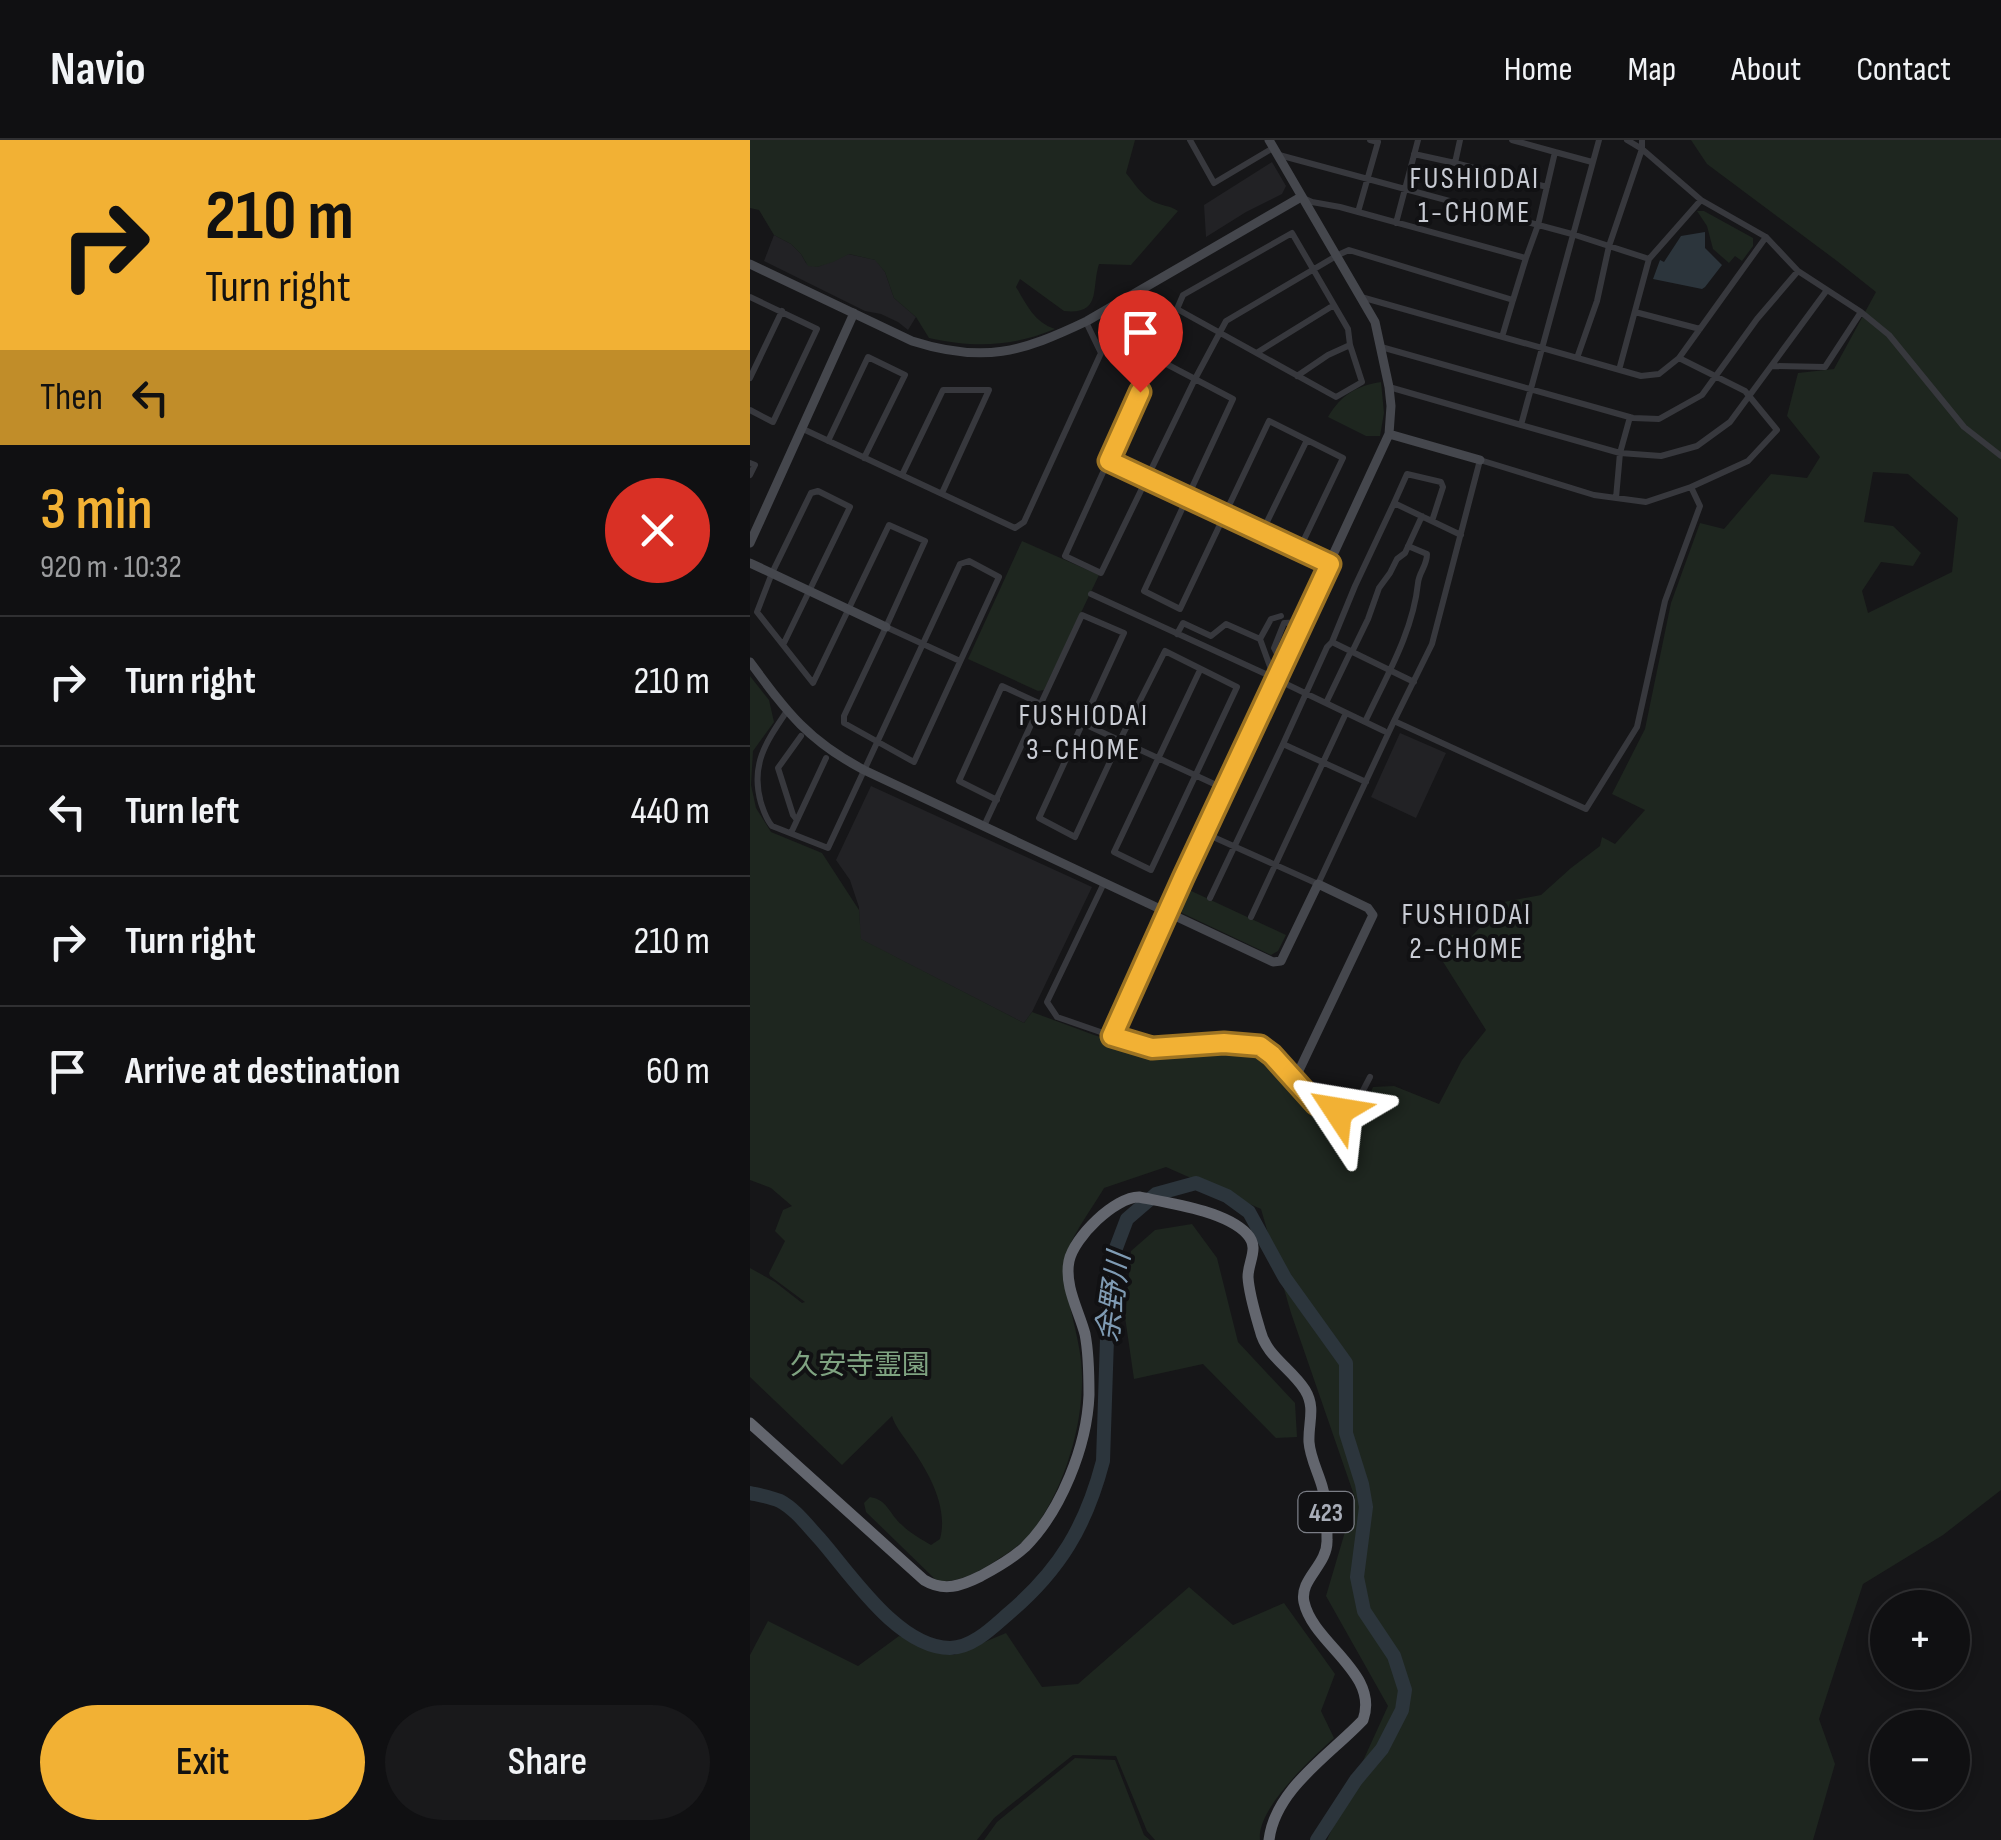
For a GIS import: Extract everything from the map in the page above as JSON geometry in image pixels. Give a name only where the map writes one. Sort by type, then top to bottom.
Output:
[{"type":"highway","name":"423","points":[[750,1423],[931,1585],[957,1586],[999,1566],[1043,1526],[1079,1450],[1088,1400],[1087,1356],[1071,1289],[1069,1262],[1084,1232],[1132,1197],[1196,1208],[1238,1226],[1254,1247],[1248,1280],[1266,1347],[1305,1390],[1313,1415],[1309,1441],[1325,1500],[1327,1552],[1305,1588],[1305,1604],[1367,1696],[1363,1720],[1279,1806],[1269,1840]]},
{"type":"street","points":[[1190,140],[1214,183],[1273,148],[1648,258]]},
{"type":"street","points":[[1396,223],[1418,140]]},
{"type":"street","points":[[1455,164],[1460,140]]},
{"type":"street","points":[[1512,140],[1592,162]]},
{"type":"street","points":[[1521,425],[1598,140]]},
{"type":"street","points":[[1627,140],[1642,144],[1701,200],[1766,237],[1798,272],[1889,335],[1964,427],[2001,456]]},
{"type":"street","points":[[1358,212],[1375,141]]},
{"type":"street","points":[[1577,358],[1642,144]]},
{"type":"street","points":[[1112,1036],[1389,434],[1389,388],[1375,322],[1273,148]]},
{"type":"street","points":[[1502,337],[1538,225],[1556,152]]},
{"type":"street","points":[[1414,154],[1547,187]]},
{"type":"street","points":[[1301,196],[1526,258]]},
{"type":"street","points":[[751,267],[934,348],[981,354],[1016,350],[1086,322],[1301,196]]},
{"type":"street","points":[[1619,370],[1648,258],[1701,200]]},
{"type":"street","points":[[1292,232],[1314,270],[1348,330],[1362,382],[1336,398],[1178,309],[1184,296],[1292,232]]},
{"type":"street","points":[[1361,297],[1641,376],[1659,374],[1678,358],[1766,237]]},
{"type":"street","points":[[1299,550],[1343,458],[1268,421],[1180,609],[1144,591],[1233,399],[1195,379],[1155,358],[1065,556],[1101,572],[1195,379],[1226,321],[1349,250],[1513,300]]},
{"type":"street","points":[[1380,347],[1630,418],[1659,419],[1702,395],[1798,272]]},
{"type":"street","points":[[1389,388],[1620,453],[1661,456],[1698,446],[1730,422],[1827,290]]},
{"type":"street","points":[[750,297],[817,329],[773,422],[750,410]]},
{"type":"street","points":[[1256,353],[1334,305]]},
{"type":"street","points":[[750,378],[782,311]]},
{"type":"street","points":[[1635,312],[1700,329]]},
{"type":"street","points":[[1771,366],[1826,367],[1860,312]]},
{"type":"street","points":[[750,543],[854,313]]},
{"type":"street","points":[[803,429],[1015,528],[1024,522],[1101,353],[1086,322]]},
{"type":"street","points":[[1298,376],[1350,345]]},
{"type":"street","points":[[828,440],[868,357],[893,369],[905,375],[864,458]]},
{"type":"street","points":[[1389,434],[1594,495],[1646,502],[1692,487],[1748,461],[1778,430],[1746,391],[1678,358]]},
{"type":"street","points":[[902,475],[943,390],[989,390],[942,494]]},
{"type":"street","points":[[1616,498],[1620,453],[1630,418]]},
{"type":"street","points":[[1262,532],[1307,440]]},
{"type":"street","points":[[750,662],[787,711],[836,755],[1167,913],[1273,962],[1281,961],[1432,644],[1480,460]]},
{"type":"street","points":[[1109,461],[1330,564]]},
{"type":"street","points":[[750,462],[755,465],[750,474]]},
{"type":"street","points":[[1210,898],[1407,474],[1441,482],[1443,487],[1432,521]]},
{"type":"street","points":[[1394,720],[1586,809],[1637,727],[1666,601],[1700,506],[1692,487]]},
{"type":"street","points":[[784,645],[850,507],[818,491],[811,493],[757,612],[813,683],[889,524],[925,541],[844,716],[844,723],[877,743],[914,762],[999,577],[969,560],[960,564],[877,743],[864,770],[828,848],[772,826],[756,787],[761,752],[787,711]]},
{"type":"street","points":[[1394,503],[1461,535]]},
{"type":"street","points":[[1326,703],[1379,588],[1408,546],[1422,516]]},
{"type":"street","points":[[1365,722],[1405,637],[1418,592],[1418,578],[1426,568],[1428,556],[1408,546]]},
{"type":"street","points":[[750,563],[960,662]]},
{"type":"street","points":[[1091,594],[1271,674],[1384,731]]},
{"type":"street","points":[[984,826],[1082,615],[1124,633],[1039,818],[1075,837],[1166,651],[1238,687],[1151,870],[1114,852],[1200,670]]},
{"type":"street","points":[[1271,674],[1260,639],[1271,619],[1282,616]]},
{"type":"street","points":[[1283,666],[1274,648],[1284,623],[1303,622]]},
{"type":"street","points":[[1178,634],[1183,623],[1211,636],[1226,624],[1260,639]]},
{"type":"street","points":[[1332,642],[1414,682]]},
{"type":"street","points":[[998,800],[959,781],[1002,686],[1225,789]]},
{"type":"street","points":[[1250,917],[1346,713]]},
{"type":"street","points":[[796,820],[778,768],[801,736]]},
{"type":"street","points":[[1283,744],[1366,782]]},
{"type":"street","points":[[791,833],[826,758]]},
{"type":"street","points":[[1210,836],[1368,908],[1372,915],[1294,1081]]},
{"type":"street","points":[[1104,883],[1047,1002],[1057,1017],[1152,1048],[1224,1043],[1260,1046],[1316,1104],[1338,1111],[1356,1104],[1370,1076]]},
{"type":"shaded area","points":[[1272,162],[1286,186],[1282,194],[1206,237],[1204,205]]},
{"type":"shaded area","points":[[1705,232],[1705,248],[1722,265],[1705,287],[1653,279],[1660,260],[1664,262],[1681,236]]},
{"type":"shaded area","points":[[774,235],[791,244],[806,263],[817,267],[848,254],[876,260],[894,298],[916,317],[908,330],[764,261]]},
{"type":"shaded area","points":[[1400,733],[1446,753],[1416,818],[1371,797]]},
{"type":"shaded area","points":[[871,786],[1092,887],[1024,1023],[860,939],[859,907],[850,880],[836,860]]},
{"type":"green space","points":[[750,140],[1135,140],[1126,173],[1148,198],[1178,211],[1131,265],[1099,264],[1093,298],[1084,309],[1064,311],[1020,279],[1016,287],[1028,306],[1036,317],[1055,329],[1008,342],[946,341],[929,338],[916,317],[894,298],[885,272],[875,260],[849,254],[817,267],[808,266],[791,244],[774,235],[759,210],[750,208]]},
{"type":"green space","name":"久安寺霊園","points":[[1691,140],[2001,140],[2001,1490],[1943,1535],[1863,1584],[1819,1719],[1835,1764],[1813,1840],[1327,1840],[1388,1706],[1326,1596],[1355,1498],[1291,1313],[1261,1209],[1166,1167],[1104,1188],[1067,1255],[1066,1284],[1082,1376],[1079,1417],[1069,1459],[1052,1499],[1030,1534],[1008,1553],[967,1576],[937,1581],[866,1512],[864,1503],[870,1497],[876,1499],[905,1528],[931,1545],[940,1539],[941,1514],[934,1488],[892,1416],[842,1465],[750,1377],[750,1268],[805,1302],[769,1273],[785,1241],[775,1231],[783,1210],[792,1206],[771,1188],[750,1180],[750,676],[769,700],[774,722],[753,751],[751,785],[756,808],[771,832],[822,853],[859,910],[861,939],[1024,1023],[1032,1012],[1155,1054],[1227,1047],[1259,1054],[1313,1109],[1336,1118],[1364,1107],[1373,1087],[1394,1086],[1439,1104],[1462,1060],[1486,1030],[1440,957],[1452,935],[1471,937],[1504,902],[1541,895],[1600,846],[1602,837],[1615,844],[1645,810],[1612,794],[1645,729],[1671,603],[1700,523],[1724,529],[1771,474],[1807,478],[1820,457],[1787,416],[1798,373],[1834,369],[1876,292],[1707,164]],"holes":[[[1873,472],[1908,474],[1958,518],[1952,572],[1868,613],[1862,591],[1881,562],[1913,566],[1921,553],[1893,526],[1864,522]]]},
{"type":"green space","points":[[1697,211],[1704,211],[1753,238],[1753,246],[1742,261],[1735,256],[1729,263],[1713,249],[1707,226]]},
{"type":"green space","points":[[1381,382],[1384,413],[1380,436],[1366,436],[1328,417],[1350,393]]},
{"type":"green space","points":[[1022,541],[1099,575],[1044,690],[1038,691],[968,659]]},
{"type":"green space","points":[[1187,889],[1286,935],[1278,951],[1271,955],[1182,913],[1179,906]]},
{"type":"green space","points":[[1192,1224],[1217,1258],[1238,1342],[1295,1403],[1297,1437],[1276,1438],[1203,1364],[1134,1379],[1125,1317],[1131,1251],[1155,1230]]},
{"type":"green space","points":[[1189,1587],[1233,1625],[1284,1603],[1335,1674],[1321,1711],[1334,1738],[1276,1799],[1261,1828],[1260,1840],[1155,1840],[1147,1831],[1116,1756],[1073,1755],[994,1818],[977,1840],[750,1840],[750,1655],[768,1621],[858,1666],[899,1636],[954,1655],[1006,1633],[1042,1687],[1078,1684]]},
{"type":"green space","points":[[1075,1758],[1115,1760],[1144,1835],[1150,1840],[984,1840],[997,1822]]},
{"type":"waterway","name":"余野川","points":[[750,1493],[791,1508],[877,1606],[912,1636],[950,1648],[974,1641],[1026,1597],[1056,1563],[1079,1526],[1096,1484],[1103,1461],[1109,1277],[1127,1219],[1156,1194],[1196,1183],[1227,1196],[1249,1212],[1285,1278],[1346,1363],[1346,1433],[1366,1507],[1357,1577],[1364,1611],[1394,1656],[1405,1690],[1402,1710],[1382,1749],[1356,1780],[1317,1840]]},
{"type":"district","name":"FUSHIODAI 1-CHOME","points":[[1475,195]]},
{"type":"district","name":"FUSHIODAI 3-CHOME","points":[[1084,732]]},
{"type":"district","name":"FUSHIODAI 2-CHOME","points":[[1467,931]]},
{"type":"route","points":[[1140,392],[1109,461],[1330,564],[1112,1036],[1152,1048],[1224,1043],[1260,1046],[1316,1104],[1338,1111]]}]
